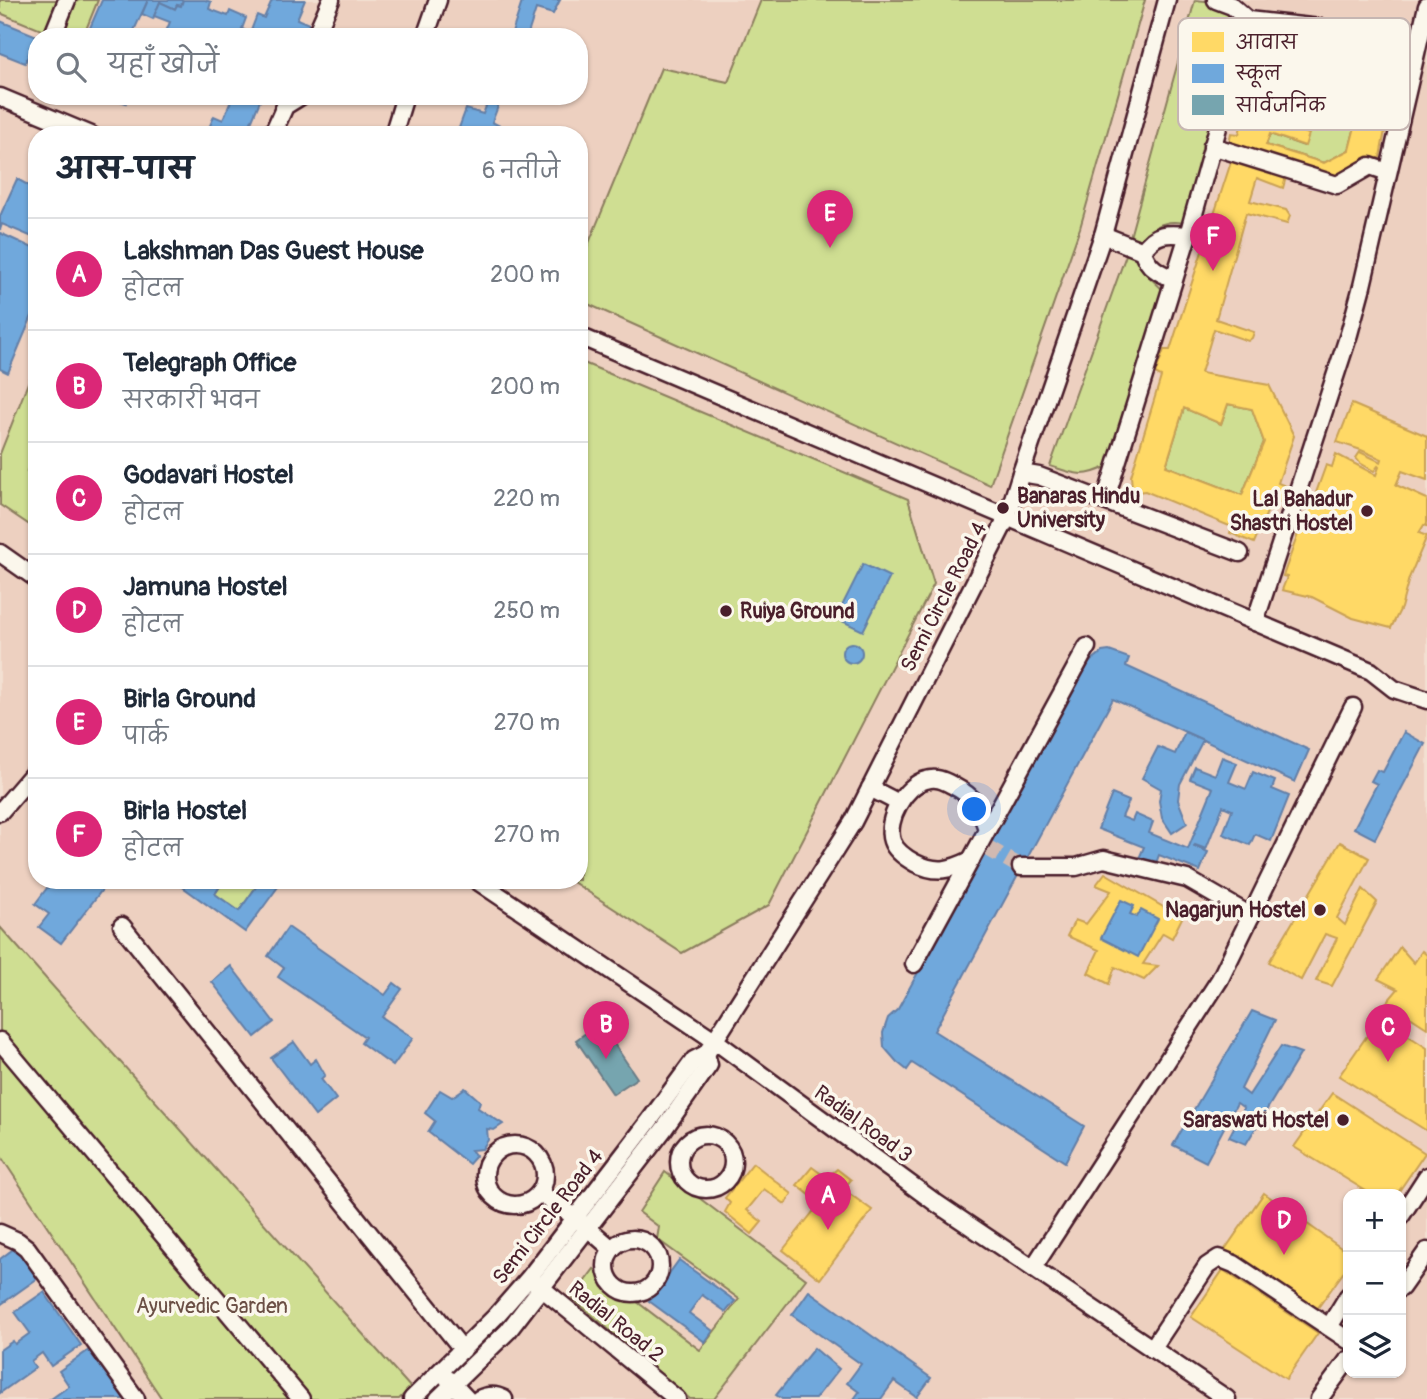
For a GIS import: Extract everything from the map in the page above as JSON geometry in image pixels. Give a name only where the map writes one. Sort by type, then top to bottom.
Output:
[{"type":"street","points":[[56,28],[67,0]]},
{"type":"street","points":[[319,28],[331,0]]},
{"type":"street","points":[[428,28],[438,0]]},
{"type":"street","name":"Semi Circle Road 4","points":[[438,1399],[508,1331],[575,1217],[694,1060],[710,1047],[853,822],[1007,518],[1103,235],[1167,0]]},
{"type":"street","points":[[1216,0],[1232,5],[1246,18]]},
{"type":"street","points":[[1410,78],[1427,6]]},
{"type":"street","points":[[0,97],[69,126]]},
{"type":"street","points":[[276,126],[287,105]]},
{"type":"street","points":[[396,126],[402,105]]},
{"type":"street","points":[[1105,501],[1188,234],[1217,130]]},
{"type":"street","points":[[1255,622],[1349,334],[1398,130]]},
{"type":"street","points":[[1212,146],[1337,185],[1370,166],[1388,172]]},
{"type":"street","points":[[1174,279],[1154,270],[1143,251],[1149,241],[1158,235],[1188,234]]},
{"type":"street","points":[[1103,235],[1143,251]]},
{"type":"street","points":[[588,340],[1371,671],[1394,689],[1427,700]]},
{"type":"street","points":[[1021,473],[1038,476],[1240,553]]},
{"type":"street","points":[[0,553],[28,573]]},
{"type":"street","points":[[914,964],[1087,647]]},
{"type":"street","points":[[1033,1268],[1220,979],[1353,707]]},
{"type":"street","points":[[0,812],[28,779]]},
{"type":"street","points":[[971,860],[951,869],[938,870],[904,856],[892,842],[890,825],[905,793],[924,780],[939,779],[964,791],[979,806],[984,840]]},
{"type":"street","points":[[870,788],[899,803]]},
{"type":"street","points":[[1021,867],[1076,867],[1104,859],[1187,879],[1251,916]]},
{"type":"street","name":"Radial Road 3","points":[[489,889],[710,1047],[1227,1399]]},
{"type":"street","points":[[122,926],[464,1350]]},
{"type":"street","points":[[0,1041],[301,1399]]},
{"type":"street","name":"Semi Circle Road 4","points":[[412,1399],[589,1228],[709,1065],[710,1047]]},
{"type":"street","points":[[650,1120],[684,1146]]},
{"type":"street","points":[[1406,1208],[1427,1176]]},
{"type":"street","points":[[539,1193],[575,1217],[612,1250]]},
{"type":"street","points":[[0,1233],[27,1248],[136,1399]]},
{"type":"street","points":[[1406,1282],[1427,1251]]},
{"type":"street","points":[[1152,1349],[1207,1266],[1219,1258],[1234,1264],[1343,1336]]},
{"type":"street","name":"Radial Road 2","points":[[535,1283],[677,1399]]},
{"type":"street","points":[[1328,1326],[1343,1304]]},
{"type":"street","points":[[1319,1399],[1343,1367]]},
{"type":"street","points":[[441,1372],[467,1399]]},
{"type":"street","points":[[479,1399],[490,1395],[504,1399]]},
{"type":"shaded area","name":"Banaras Hindu University","points":[[0,0],[1427,0],[1427,1399],[0,1399]]},
{"type":"green space","points":[[0,0],[60,0],[48,28],[36,28],[0,13]]},
{"type":"green space","points":[[98,0],[87,28],[63,28],[73,2]]},
{"type":"green space","points":[[761,0],[1145,0],[1080,228],[990,485],[588,304],[588,245],[661,68],[728,82]]},
{"type":"green space","points":[[1195,0],[1217,2],[1235,18],[1190,18]]},
{"type":"green space","points":[[1178,62],[1178,130],[1211,130],[1183,223],[1160,225],[1142,240],[1130,237]]},
{"type":"green space","points":[[1288,130],[1354,130],[1349,150],[1324,163],[1266,145],[1270,134],[1304,146]]},
{"type":"green space","points":[[1127,252],[1136,255],[1146,274],[1163,290],[1108,466],[1092,473],[1079,474],[1050,466]]},
{"type":"green space","points":[[588,365],[908,499],[934,584],[769,905],[682,953],[584,889],[588,889]]},
{"type":"green space","points":[[28,383],[28,524],[0,505],[0,454]]},
{"type":"green space","points":[[1228,404],[1252,409],[1264,442],[1242,495],[1166,466],[1184,408],[1221,424]]},
{"type":"green space","points":[[218,889],[255,889],[239,911],[215,894]]},
{"type":"green space","name":"Ayurvedic Garden","points":[[0,927],[411,1388],[399,1399],[162,1399],[0,1155]]},
{"type":"green space","points":[[665,1172],[806,1279],[714,1399],[690,1399],[572,1298],[594,1269],[700,1350],[739,1299],[657,1239],[659,1227],[639,1212]]},
{"type":"building: आवास","points":[[1240,130],[1296,130],[1309,134],[1305,146],[1270,134],[1266,145],[1324,163],[1349,150],[1354,130],[1385,130],[1380,157],[1327,188],[1286,177],[1283,188],[1257,178],[1250,201],[1286,210],[1290,216],[1287,224],[1246,213],[1216,319],[1254,332],[1248,341],[1214,329],[1201,373],[1269,385],[1294,436],[1278,483],[1288,487],[1282,503],[1273,498],[1254,543],[1230,533],[1232,527],[1145,491],[1138,492],[1132,487],[1131,476],[1161,377],[1155,374],[1164,350],[1170,350],[1232,159],[1226,157],[1231,133],[1239,134]],"holes":[[[1228,404],[1252,409],[1264,442],[1242,495],[1166,466],[1184,408],[1221,424]]]},
{"type":"building: आवास","name":"Lal Bahadur Shastri Hostel","points":[[1352,404],[1427,436],[1427,480],[1402,471],[1396,485],[1427,499],[1427,526],[1424,525],[1419,533],[1427,536],[1391,628],[1353,618],[1312,597],[1282,590],[1287,577],[1283,576],[1326,465],[1332,467],[1336,454],[1376,475],[1378,466],[1374,471],[1356,458],[1360,452],[1381,462],[1382,459],[1337,442]]},
{"type":"building: आवास","name":"Nagarjun Hostel","points":[[1340,842],[1369,858],[1337,918],[1345,925],[1363,889],[1377,902],[1332,986],[1316,981],[1337,938],[1325,934],[1301,980],[1269,962]]},
{"type":"building: आवास","points":[[1105,873],[1182,918],[1172,938],[1163,933],[1143,964],[1158,966],[1144,980],[1115,967],[1109,984],[1088,973],[1099,950],[1067,936],[1075,920],[1086,924],[1111,891],[1096,885]]},
{"type":"building: आवास","points":[[1400,947],[1414,963],[1422,951],[1427,955],[1427,1028],[1387,1002],[1398,989],[1378,979]]},
{"type":"building: आवास","points":[[1380,1017],[1427,1048],[1427,1131],[1339,1076]]},
{"type":"building: आवास","name":"Saraswati Hostel","points":[[1332,1093],[1425,1153],[1400,1189],[1363,1189],[1294,1147]]},
{"type":"building: आवास","points":[[753,1163],[792,1194],[785,1204],[764,1189],[747,1210],[762,1222],[752,1234],[725,1212],[730,1203],[725,1198]]},
{"type":"building: आवास","points":[[812,1167],[827,1178],[837,1169],[851,1180],[843,1189],[872,1210],[820,1279],[783,1250],[820,1203],[797,1185]]},
{"type":"building: आवास","points":[[1264,1193],[1343,1249],[1343,1273],[1312,1316],[1219,1258]]},
{"type":"building: आवास","points":[[1223,1270],[1318,1333],[1286,1379],[1191,1317]]},
{"type":"building: स्कूल","points":[[102,0],[148,0],[135,28],[90,28]]},
{"type":"building: स्कूल","points":[[148,0],[183,0],[181,6],[177,5],[175,9],[160,2],[153,19],[142,14]]},
{"type":"building: स्कूल","points":[[183,0],[205,0],[211,2],[209,9],[228,16],[230,11],[246,18],[242,28],[168,28],[170,22],[154,16],[160,2],[175,9],[177,5],[181,6]]},
{"type":"building: स्कूल","points":[[272,0],[305,0],[297,19],[309,24],[307,28],[252,28],[257,15],[264,18]]},
{"type":"building: स्कूल","points":[[518,0],[560,0],[553,14],[536,9],[530,28],[514,28],[522,2]]},
{"type":"building: स्कूल","points":[[0,21],[28,32],[28,56],[25,63],[0,53]]},
{"type":"building: स्कूल","points":[[229,105],[258,105],[249,126],[210,126],[214,116],[223,120]]},
{"type":"building: स्कूल","points":[[486,105],[499,105],[492,122],[500,126],[460,126],[466,109],[483,114]]},
{"type":"building: स्कूल","points":[[17,179],[28,185],[28,235],[2,224],[0,230],[0,216]]},
{"type":"building: स्कूल","points":[[0,233],[28,246],[28,325],[8,373],[0,369]]},
{"type":"building: स्कूल","points":[[863,564],[890,577],[863,631],[836,618]]},
{"type":"building: स्कूल","points":[[852,643],[859,646],[862,653],[859,660],[852,663],[845,660],[842,653],[845,646]]},
{"type":"building: स्कूल","points":[[1109,651],[1129,658],[1126,666],[1309,750],[1295,782],[1113,699],[934,1031],[1084,1126],[1065,1162],[912,1063],[907,1070],[884,1047],[883,1033],[888,1018],[898,1009],[1086,665],[1102,652]]},
{"type":"building: स्कूल","points":[[1185,732],[1203,740],[1180,784],[1178,800],[1187,823],[1172,833],[1162,818],[1159,801],[1161,789],[1142,778],[1158,747],[1175,754]]},
{"type":"building: स्कूल","points":[[1404,732],[1425,744],[1375,839],[1354,828],[1377,784],[1371,781],[1377,770],[1383,772]]},
{"type":"building: स्कूल","points":[[1222,757],[1237,763],[1229,782],[1246,789],[1253,772],[1275,781],[1272,789],[1289,796],[1271,841],[1255,834],[1250,845],[1223,834],[1232,810],[1223,806],[1206,849],[1194,846],[1208,852],[1200,871],[1159,855],[1154,869],[1137,863],[1144,847],[1098,829],[1112,794],[1129,801],[1122,817],[1132,821],[1135,814],[1153,822],[1149,833],[1188,849],[1213,788],[1190,779],[1195,767],[1215,775]]},
{"type":"building: स्कूल","points":[[46,889],[103,889],[61,943],[39,927],[49,914],[35,904]]},
{"type":"building: स्कूल","points":[[185,889],[218,889],[215,894],[239,911],[255,889],[276,889],[245,932]]},
{"type":"building: स्कूल","points":[[1121,900],[1134,906],[1130,914],[1137,917],[1141,910],[1158,919],[1138,957],[1101,938]]},
{"type":"building: स्कूल","points":[[288,927],[385,995],[394,983],[402,989],[382,1017],[413,1038],[393,1066],[361,1043],[365,1037],[278,977],[284,968],[268,956]]},
{"type":"building: स्कूल","points":[[231,966],[274,1022],[255,1037],[212,982]]},
{"type":"building: स्कूल","points":[[1252,1011],[1275,1020],[1241,1089],[1249,1095],[1281,1046],[1301,1053],[1246,1144],[1229,1137],[1244,1108],[1237,1103],[1206,1162],[1173,1145]]},
{"type":"building: स्कूल","points":[[294,1042],[310,1064],[316,1059],[325,1075],[321,1079],[336,1099],[315,1116],[271,1058]]},
{"type":"building: स्कूल","points":[[465,1088],[480,1101],[478,1108],[503,1124],[494,1130],[487,1129],[488,1140],[482,1149],[471,1150],[476,1156],[469,1164],[428,1132],[435,1121],[425,1113],[440,1090],[452,1097]]},
{"type":"building: स्कूल","points":[[16,1247],[38,1278],[0,1305],[0,1259]]},
{"type":"building: स्कूल","points":[[679,1260],[735,1301],[726,1312],[702,1295],[689,1313],[713,1331],[705,1342],[649,1301]]},
{"type":"building: स्कूल","points":[[809,1291],[931,1378],[917,1397],[894,1381],[881,1399],[854,1399],[859,1392],[847,1383],[861,1364],[792,1315]]},
{"type":"building: स्कूल","points":[[44,1292],[81,1345],[51,1366],[42,1353],[31,1361],[35,1368],[0,1393],[0,1350],[13,1341],[15,1344],[30,1333],[15,1312]]},
{"type":"building: स्कूल","points":[[92,1348],[127,1398],[51,1399],[69,1386],[59,1371]]},
{"type":"building: स्कूल","points":[[814,1348],[839,1369],[815,1399],[782,1399],[776,1395]]},
{"type":"building: सार्वजनिक","points":[[600,1023],[637,1078],[613,1094],[576,1040]]},
{"type":"tunnel","points":[[986,847],[1021,867]]},
{"type":"place","name":"Birla Ground","points":[[830,248]]},
{"type":"place","name":"Birla Hostel","points":[[1213,271]]},
{"type":"place","name":"Banaras Hindu University","points":[[1003,508]]},
{"type":"place","name":"Lal Bahadur Shastri Hostel","points":[[1367,511]]},
{"type":"place","name":"Ruiya Ground","points":[[726,611]]},
{"type":"place","name":"Nagarjun Hostel","points":[[1320,910]]},
{"type":"place","name":"Telegraph Office","points":[[606,1059]]},
{"type":"place","name":"Godavari Hostel","points":[[1388,1062]]},
{"type":"place","name":"Saraswati Hostel","points":[[1343,1120]]},
{"type":"place","name":"Lakshman Das Guest House","points":[[828,1230]]},
{"type":"place","name":"Jamuna Hostel","points":[[1284,1255]]}]
